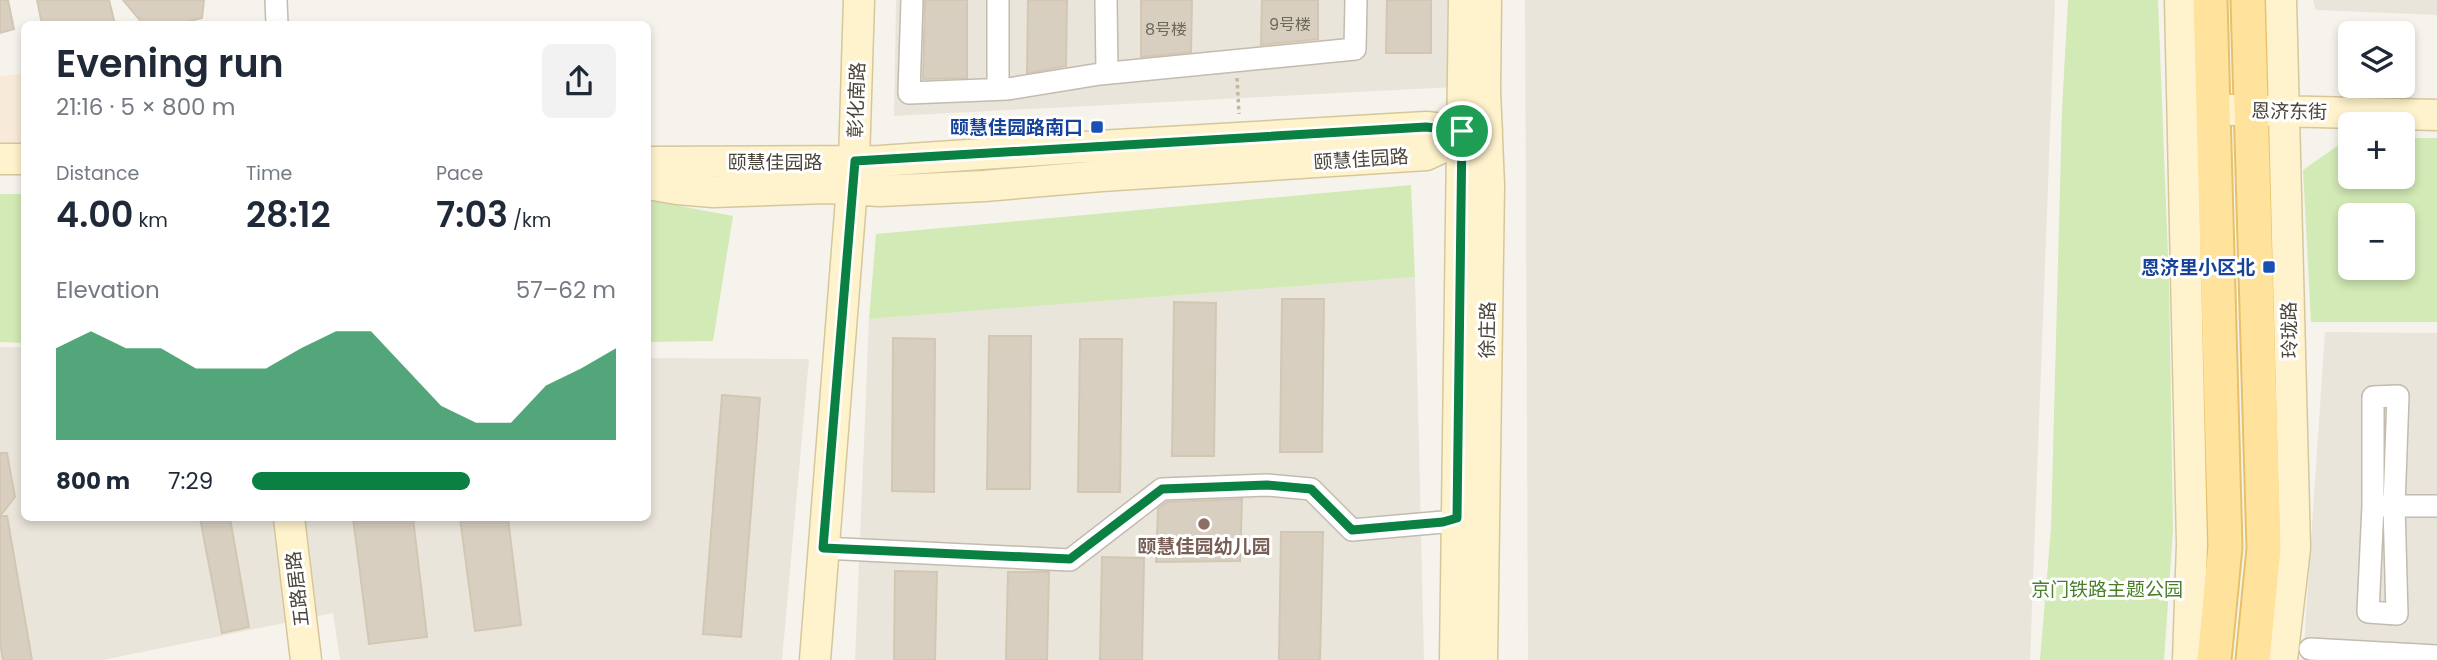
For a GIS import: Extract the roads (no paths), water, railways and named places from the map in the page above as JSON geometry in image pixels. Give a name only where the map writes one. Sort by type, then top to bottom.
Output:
[{"type":"main road","points":[[2210,0],[2198,109],[2225,547],[2214,660]]},
{"type":"main road","name":"玲珑路","points":[[2248,0],[2268,111],[2264,549],[2253,660]]},
{"type":"street","points":[[276,0],[277,21]]},
{"type":"street","name":"彰化南路","points":[[815,660],[855,161],[859,0]]},
{"type":"street","points":[[912,0],[909,93],[998,89],[1107,73],[1355,49],[1356,0]]},
{"type":"street","points":[[998,0],[998,89]]},
{"type":"street","points":[[1105,0],[1107,73]]},
{"type":"street","name":"徐庄路","points":[[1464,0],[1474,130],[1489,186],[1482,660]]},
{"type":"street","name":"徐庄路","points":[[1455,660],[1457,518],[1474,130],[1486,0]]},
{"type":"street","points":[[2179,0],[2198,109],[2188,660]]},
{"type":"street","name":"玲珑路","points":[[2281,0],[2268,111],[2295,548],[2282,660]]},
{"type":"street","name":"恩济东街","points":[[2198,109],[2437,115]]},
{"type":"street","name":"颐慧佳园路","points":[[651,162],[855,161],[1426,127],[1474,130]]},
{"type":"street","name":"颐慧佳园路","points":[[651,185],[677,190],[713,192],[985,187],[1101,176],[1426,155],[1474,130]]},
{"type":"street","points":[[0,159],[21,159]]},
{"type":"street","points":[[0,174],[21,174]]},
{"type":"street","points":[[823,548],[1070,559],[1162,489],[1267,485],[1311,489],[1352,530],[1443,522],[1457,518]]},
{"type":"street","points":[[2383,506],[2437,506]]},
{"type":"street","name":"五路居路","points":[[289,521],[306,660]]},
{"type":"street","name":"五路居路","points":[[308,521],[323,660]]},
{"type":"street","points":[[2311,649],[2411,657],[2437,656]]},
{"type":"place","name":"颐慧佳园路南口","points":[[1097,127]]},
{"type":"place","name":"恩济里小区北","points":[[2269,267]]},
{"type":"place","name":"颐慧佳园幼儿园","points":[[1204,524]]},
{"type":"park label","name":"京门铁路主题公园","points":[[2107,589]]}]
